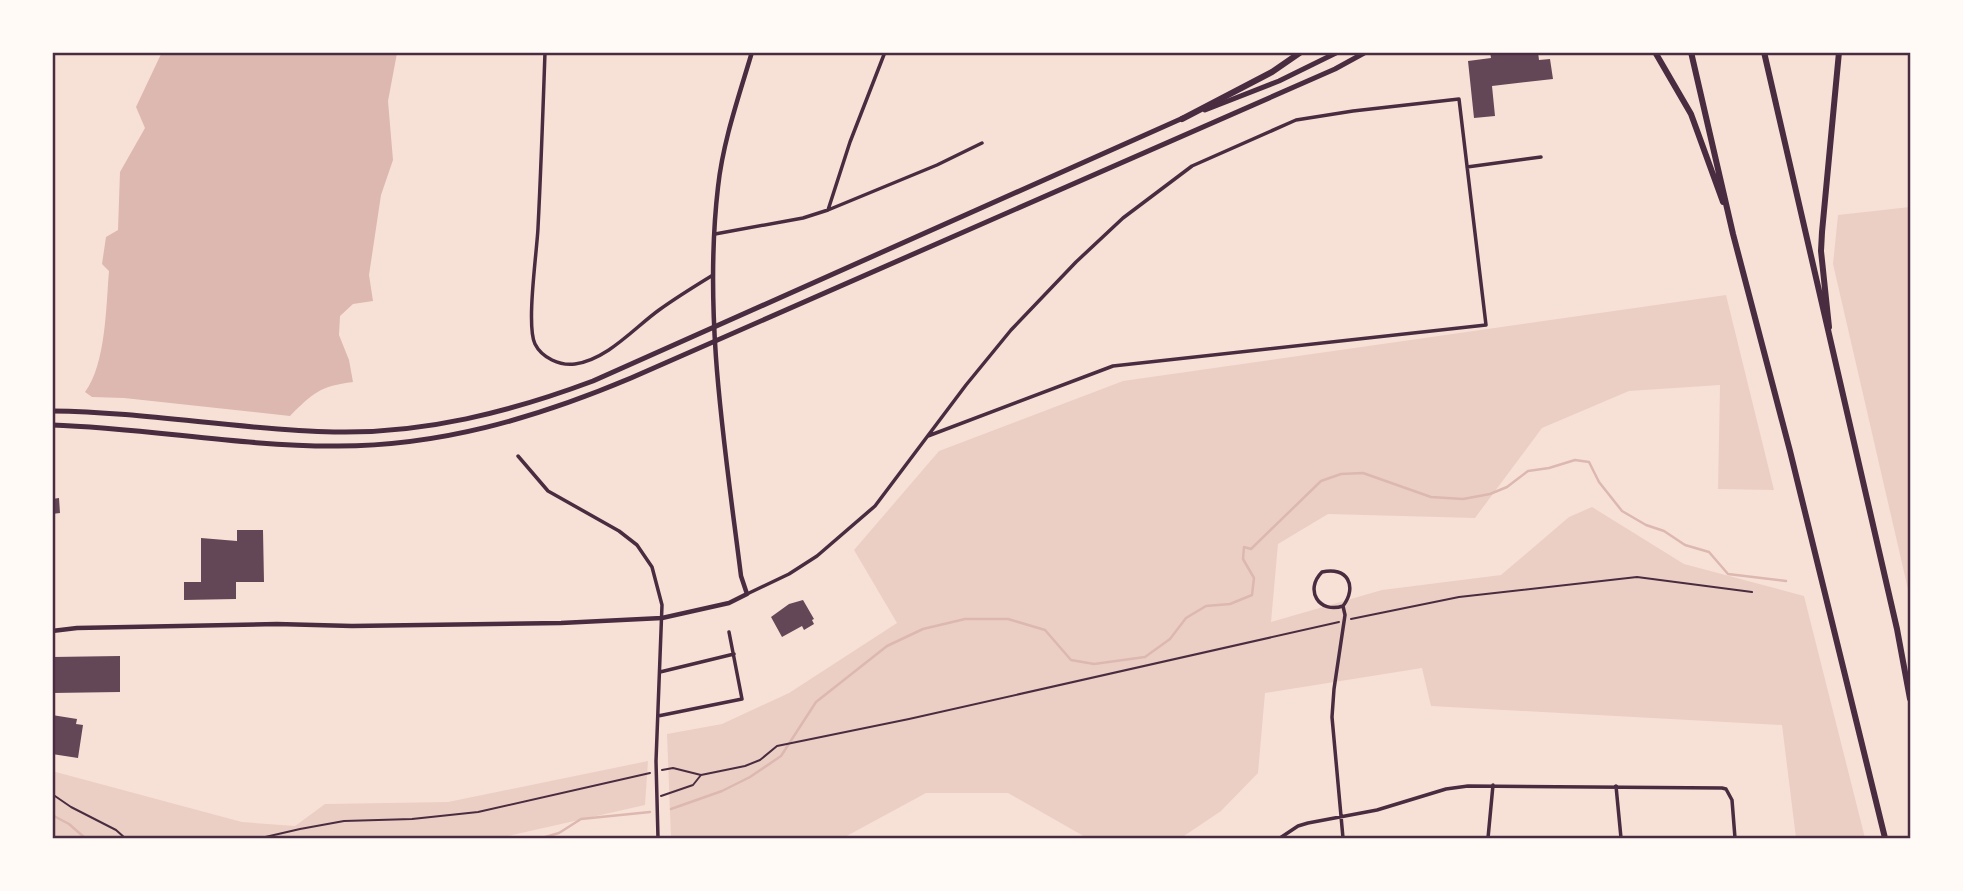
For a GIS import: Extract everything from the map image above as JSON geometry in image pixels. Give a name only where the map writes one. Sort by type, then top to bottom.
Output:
[{"type":"highway","points":[[1182,119],[1272,72],[1301,52]]},
{"type":"highway","points":[[52,411],[299,431],[358,432],[422,427],[490,415],[593,381],[1182,119],[1279,81],[1338,52]]},
{"type":"highway","points":[[52,425],[297,445],[355,446],[425,440],[490,428],[553,409],[631,378],[1335,69],[1366,52]]},
{"type":"highway","points":[[1655,52],[1691,114],[1733,234]]},
{"type":"highway","points":[[1690,52],[1885,838]]},
{"type":"highway","points":[[1764,52],[1897,629],[1910,699]]},
{"type":"highway","points":[[1832,353],[1821,251],[1839,52]]},
{"type":"street","points":[[545,52],[533,288],[532,335],[537,347],[553,361],[573,364],[587,361],[605,352],[659,310],[714,274]]},
{"type":"street","points":[[747,594],[741,576],[714,340],[714,274],[720,168],[752,52]]},
{"type":"street","points":[[828,210],[850,142],[885,52]]},
{"type":"street","points":[[52,631],[77,628],[277,624],[352,626],[561,623],[662,618],[729,603],[793,572],[844,535],[875,506],[966,385],[1012,330],[1076,262],[1123,218],[1192,166],[1296,120],[1459,99],[1486,325],[1113,366],[928,436]]},
{"type":"street","points":[[715,234],[803,218],[828,210],[982,144]]},
{"type":"street","points":[[1467,167],[1541,157]]},
{"type":"street","points":[[518,456],[548,491],[619,531],[642,551],[652,567],[662,605],[656,761],[658,838]]},
{"type":"street","points":[[1338,571],[1349,581],[1350,597],[1343,606],[1335,609],[1319,603],[1314,595],[1313,585],[1322,572],[1338,571]]},
{"type":"street","points":[[1343,606],[1345,615],[1332,717],[1343,838]]},
{"type":"street","points":[[658,716],[743,699],[729,632]]},
{"type":"street","points":[[660,672],[734,654]]},
{"type":"street","points":[[1488,838],[1493,785]]},
{"type":"street","points":[[1280,838],[1298,826],[1377,810],[1446,789],[1493,785],[1717,787],[1726,789],[1730,794],[1735,838]]},
{"type":"street","points":[[1616,786],[1621,838]]},
{"type":"path","points":[[662,771],[673,768],[701,775],[745,766],[760,760],[777,746],[1459,597],[1637,577],[1752,592]]},
{"type":"path","points":[[261,838],[344,821],[412,819],[478,812],[651,772]]},
{"type":"path","points":[[657,797],[693,785],[701,775]]},
{"type":"path","points":[[52,794],[93,820],[116,830],[125,838]]},
{"type":"shaded area","points":[[162,52],[397,53],[388,101],[393,160],[381,195],[369,275],[373,301],[353,304],[340,316],[339,335],[349,360],[353,382],[325,388],[290,416],[92,397],[85,392],[97,366],[104,334],[109,271],[102,264],[106,237],[118,230],[120,172],[145,128],[136,107]]},
{"type":"shaded area","points":[[1910,207],[1910,598],[1833,264],[1838,215]]},
{"type":"shaded area","points":[[1726,295],[1774,490],[1718,489],[1720,385],[1629,391],[1542,428],[1475,518],[1328,514],[1278,544],[1271,622],[1382,590],[1501,575],[1569,517],[1592,507],[1684,564],[1804,596],[1865,838],[1796,838],[1782,725],[1431,706],[1422,668],[1265,693],[1258,773],[1221,811],[1181,838],[1087,838],[1008,793],[926,793],[843,838],[671,838],[667,734],[722,724],[789,693],[897,623],[854,550],[939,451],[1123,381]]},
{"type":"shaded area","points":[[648,761],[645,805],[499,838],[53,838],[52,771],[242,822],[295,826],[325,804],[448,802]]},
{"type":"building","points":[[1490,52],[1538,52],[1539,60],[1550,59],[1553,79],[1492,86],[1495,116],[1474,118],[1468,61],[1491,58]]},
{"type":"building","points":[[59,498],[60,513],[52,514],[52,499]]},
{"type":"building","points":[[237,530],[263,530],[264,582],[236,582],[236,599],[184,600],[184,582],[201,582],[201,538],[237,541]]},
{"type":"building","points":[[803,600],[814,624],[804,630],[802,626],[782,637],[771,617],[789,604]]},
{"type":"building","points":[[120,656],[120,692],[52,693],[52,657]]},
{"type":"building","points":[[52,715],[77,719],[76,724],[83,725],[78,758],[52,754]]},
{"type":"waterway","points":[[671,809],[722,791],[750,777],[781,756],[816,702],[887,646],[923,629],[965,619],[1008,619],[1045,630],[1071,660],[1094,664],[1145,657],[1170,639],[1186,618],[1206,606],[1230,604],[1252,595],[1254,578],[1243,559],[1244,547],[1251,549],[1321,481],[1341,474],[1363,473],[1431,497],[1463,499],[1490,494],[1507,487],[1528,471],[1575,460],[1589,462],[1599,482],[1622,511],[1646,525],[1664,531],[1685,545],[1709,552],[1728,574],[1786,581]]},
{"type":"waterway","points":[[542,838],[559,833],[581,819],[650,812]]},
{"type":"waterway","points":[[52,815],[69,824],[85,838]]}]
